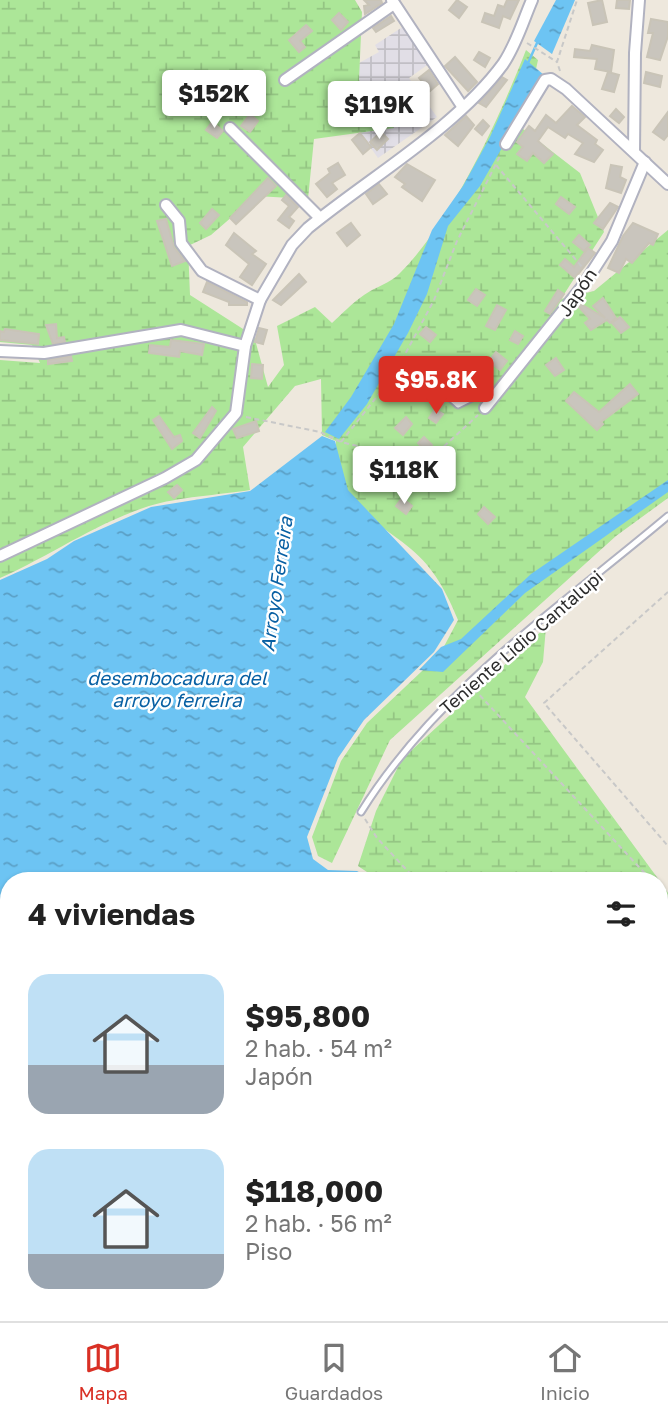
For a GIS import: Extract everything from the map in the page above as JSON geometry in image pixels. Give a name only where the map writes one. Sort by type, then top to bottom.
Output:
[{"type":"street","points":[[0,556],[165,478],[196,460],[236,413],[245,346],[260,300],[292,245],[320,218],[426,138],[462,106],[503,63],[532,0]]},
{"type":"street","points":[[634,151],[635,52],[639,0]]},
{"type":"street","points":[[285,80],[393,2],[462,106]]},
{"type":"street","points":[[506,144],[545,80],[551,79],[566,89],[668,184]]},
{"type":"street","points":[[230,128],[320,218]]},
{"type":"street","name":"Japón","points":[[488,405],[556,323],[612,241],[645,162]]},
{"type":"street","points":[[166,205],[179,221],[181,243],[202,271],[260,300]]},
{"type":"street","points":[[0,351],[44,353],[181,330],[245,346]]},
{"type":"lane","points":[[429,379],[458,405],[478,396],[488,405]]},
{"type":"lane","name":"Teniente Lidio Cantalupi","points":[[361,812],[407,748],[468,683],[668,516]]},
{"type":"path","points":[[566,89],[557,62],[578,0]]},
{"type":"path","points":[[526,43],[557,62]]},
{"type":"path","points":[[340,442],[394,375],[434,300],[457,242],[506,144]]},
{"type":"path","points":[[496,165],[590,275]]},
{"type":"path","points":[[236,413],[320,432],[340,442],[366,448],[405,474],[414,474],[488,405]]},
{"type":"path","points":[[668,592],[544,703],[668,846]]},
{"type":"path","points":[[468,683],[644,872]]},
{"type":"path","points":[[361,812],[377,838],[409,872]]},
{"type":"shaded area","points":[[404,26],[430,63],[409,78],[437,117],[378,158],[341,106],[359,63],[379,52],[375,45]]},
{"type":"green space","points":[[0,0],[355,0],[362,12],[359,80],[394,128],[314,139],[308,199],[256,196],[211,235],[188,246],[190,295],[254,336],[268,387],[284,365],[277,326],[315,307],[332,323],[368,292],[396,276],[420,251],[473,168],[526,50],[538,60],[523,129],[580,173],[604,232],[561,299],[594,291],[668,230],[668,498],[616,536],[390,740],[332,863],[318,856],[312,837],[341,761],[367,723],[440,654],[458,620],[444,591],[426,564],[411,549],[366,516],[347,496],[337,464],[336,441],[322,435],[321,379],[295,386],[243,447],[250,490],[186,498],[129,513],[0,578],[0,360],[40,363],[32,345],[0,342]]},
{"type":"green space","points":[[546,627],[543,662],[525,697],[653,872],[367,872],[358,866],[376,811],[402,759]]},
{"type":"water","points":[[556,0],[575,0],[552,54],[534,41]]},
{"type":"water","points":[[525,59],[544,75],[480,186],[448,226],[427,294],[408,333],[367,404],[339,439],[325,432],[351,397],[394,324],[432,230],[463,186],[490,137]]},
{"type":"water","name":"desembocadura del arroyo ferreira","points":[[322,436],[335,441],[348,490],[442,589],[454,620],[434,652],[364,720],[338,758],[307,837],[313,859],[328,870],[359,872],[0,872],[0,580],[47,559],[74,541],[151,507],[250,491]]},
{"type":"water","points":[[668,480],[668,492],[525,593],[443,672],[419,670],[441,647],[461,639],[531,574]]},
{"type":"building","points":[[364,0],[381,0],[382,3],[365,14],[364,6],[369,5]]},
{"type":"building","points":[[457,0],[467,7],[459,18],[449,10]]},
{"type":"building","points":[[507,0],[519,0],[510,19],[503,16],[499,28],[482,22],[485,13],[494,16],[498,5],[504,7]]},
{"type":"building","points":[[602,0],[607,22],[593,25],[588,3]]},
{"type":"building","points":[[617,0],[630,0],[629,9],[616,8]]},
{"type":"building","points":[[339,13],[348,22],[341,30],[332,20]]},
{"type":"building","points":[[391,16],[394,21],[376,32],[373,28]]},
{"type":"building","points":[[651,19],[668,22],[668,36],[660,60],[647,57],[653,33],[648,33]]},
{"type":"building","points":[[306,25],[312,31],[300,41],[305,47],[299,52],[289,40]]},
{"type":"building","points":[[592,45],[614,50],[611,72],[595,69],[597,59],[574,57],[575,49],[590,51]]},
{"type":"building","points":[[479,52],[490,58],[485,67],[474,60]]},
{"type":"building","points":[[455,57],[477,82],[468,91],[445,66]]},
{"type":"building","points":[[429,70],[438,84],[430,91],[419,78]]},
{"type":"building","points":[[608,72],[619,75],[614,92],[602,89]]},
{"type":"building","points":[[646,72],[662,76],[660,87],[644,83]]},
{"type":"building","points":[[502,77],[507,80],[486,107],[479,103]]},
{"type":"building","points":[[366,90],[373,100],[366,105],[359,95]]},
{"type":"building","points":[[572,106],[585,117],[577,125],[597,140],[595,144],[603,150],[594,162],[575,154],[583,143],[568,134],[565,138],[548,127],[538,141],[553,154],[544,163],[533,153],[527,161],[517,154],[523,147],[517,142],[529,126],[535,131],[546,115],[556,123]]},
{"type":"building","points":[[616,109],[624,117],[619,123],[610,116]]},
{"type":"building","points":[[668,112],[668,135],[664,140],[653,132]]},
{"type":"building","points":[[250,114],[258,121],[250,132],[241,126]]},
{"type":"building","points":[[382,114],[390,124],[383,129],[376,119]]},
{"type":"building","points":[[466,116],[474,125],[458,146],[445,135]]},
{"type":"building","points":[[483,120],[489,126],[482,135],[475,129]]},
{"type":"building","points":[[212,122],[223,131],[217,138],[206,130]]},
{"type":"building","points":[[381,132],[388,139],[377,150],[370,142]]},
{"type":"building","points":[[360,133],[371,147],[363,154],[352,140]]},
{"type":"building","points":[[338,163],[345,175],[332,183],[337,189],[327,197],[316,184],[330,173],[328,169]]},
{"type":"building","points":[[407,164],[435,180],[422,201],[402,187],[405,184],[395,177]]},
{"type":"building","points":[[611,165],[622,167],[620,177],[626,180],[621,193],[606,188]]},
{"type":"building","points":[[268,178],[276,186],[236,224],[230,218]]},
{"type":"building","points":[[379,184],[387,194],[373,204],[366,194]]},
{"type":"building","points":[[286,195],[298,207],[289,217],[294,221],[289,228],[278,220],[289,206],[282,200]]},
{"type":"building","points":[[561,197],[575,207],[569,214],[556,204]]},
{"type":"building","points":[[610,203],[618,207],[603,229],[594,223]]},
{"type":"building","points":[[212,209],[219,215],[206,229],[200,223]]},
{"type":"building","points":[[166,219],[174,247],[185,261],[172,266],[157,221]]},
{"type":"building","points":[[351,223],[360,235],[347,246],[337,233]]},
{"type":"building","points":[[633,223],[658,234],[653,245],[649,243],[632,263],[626,259],[619,273],[608,268],[623,236]]},
{"type":"building","points":[[234,233],[256,251],[252,254],[266,264],[252,285],[240,277],[249,264],[226,245]]},
{"type":"building","points":[[579,235],[590,245],[584,251],[573,242]]},
{"type":"building","points":[[588,248],[595,253],[575,278],[560,265],[565,259],[574,267]]},
{"type":"building","points":[[299,274],[306,282],[281,305],[273,300]]},
{"type":"building","points":[[207,282],[247,302],[247,305],[229,305],[229,302],[203,292]]},
{"type":"building","points":[[476,289],[485,295],[477,306],[468,300]]},
{"type":"building","points":[[558,290],[564,294],[550,314],[545,311]]},
{"type":"building","points":[[603,298],[616,318],[591,330],[585,323],[590,319],[577,305],[579,303],[605,318],[593,306]]},
{"type":"building","points":[[497,305],[506,310],[495,330],[486,326]]},
{"type":"building","points":[[620,317],[629,327],[621,333],[612,323]]},
{"type":"building","points":[[56,324],[57,338],[64,337],[65,342],[53,344],[46,325]]},
{"type":"building","points":[[426,327],[436,335],[430,342],[420,334]]},
{"type":"building","points":[[259,328],[267,330],[263,344],[255,342]]},
{"type":"building","points":[[5,329],[39,334],[38,344],[0,340],[0,331],[4,332]]},
{"type":"building","points":[[515,331],[523,336],[518,344],[510,340]]},
{"type":"building","points":[[171,340],[204,344],[202,355],[180,351],[179,357],[149,353],[150,345],[170,347]]},
{"type":"building","points":[[496,352],[507,361],[500,370],[489,361]]},
{"type":"building","points":[[71,356],[72,361],[48,364],[48,360]]},
{"type":"building","points":[[556,358],[564,370],[555,376],[546,365]]},
{"type":"building","points":[[252,364],[263,365],[262,379],[251,378]]},
{"type":"building","points":[[424,379],[431,390],[445,400],[440,408],[415,391]]},
{"type":"building","points":[[630,384],[638,394],[601,422],[603,424],[597,430],[566,401],[574,392],[599,412]]},
{"type":"building","points":[[212,407],[216,411],[200,438],[193,433]]},
{"type":"building","points":[[435,409],[443,414],[436,423],[429,418]]},
{"type":"building","points":[[159,416],[174,437],[180,435],[182,441],[172,449],[153,420]]},
{"type":"building","points":[[406,417],[412,424],[403,435],[395,428]]},
{"type":"building","points":[[256,421],[259,431],[237,438],[233,429]]},
{"type":"building","points":[[424,437],[432,445],[425,451],[418,443]]},
{"type":"building","points":[[392,452],[402,459],[398,466],[388,459]]},
{"type":"building","points":[[367,453],[376,461],[369,469],[360,461]]},
{"type":"building","points":[[435,472],[441,478],[434,486],[427,480]]},
{"type":"building","points":[[177,485],[182,490],[174,498],[168,492]]},
{"type":"building","points":[[402,498],[412,506],[406,514],[396,506]]},
{"type":"building","points":[[484,507],[495,517],[488,524],[478,514]]},
{"type":"waterway","name":"Arroyo Ferreira","points":[[528,63],[537,43]]}]
